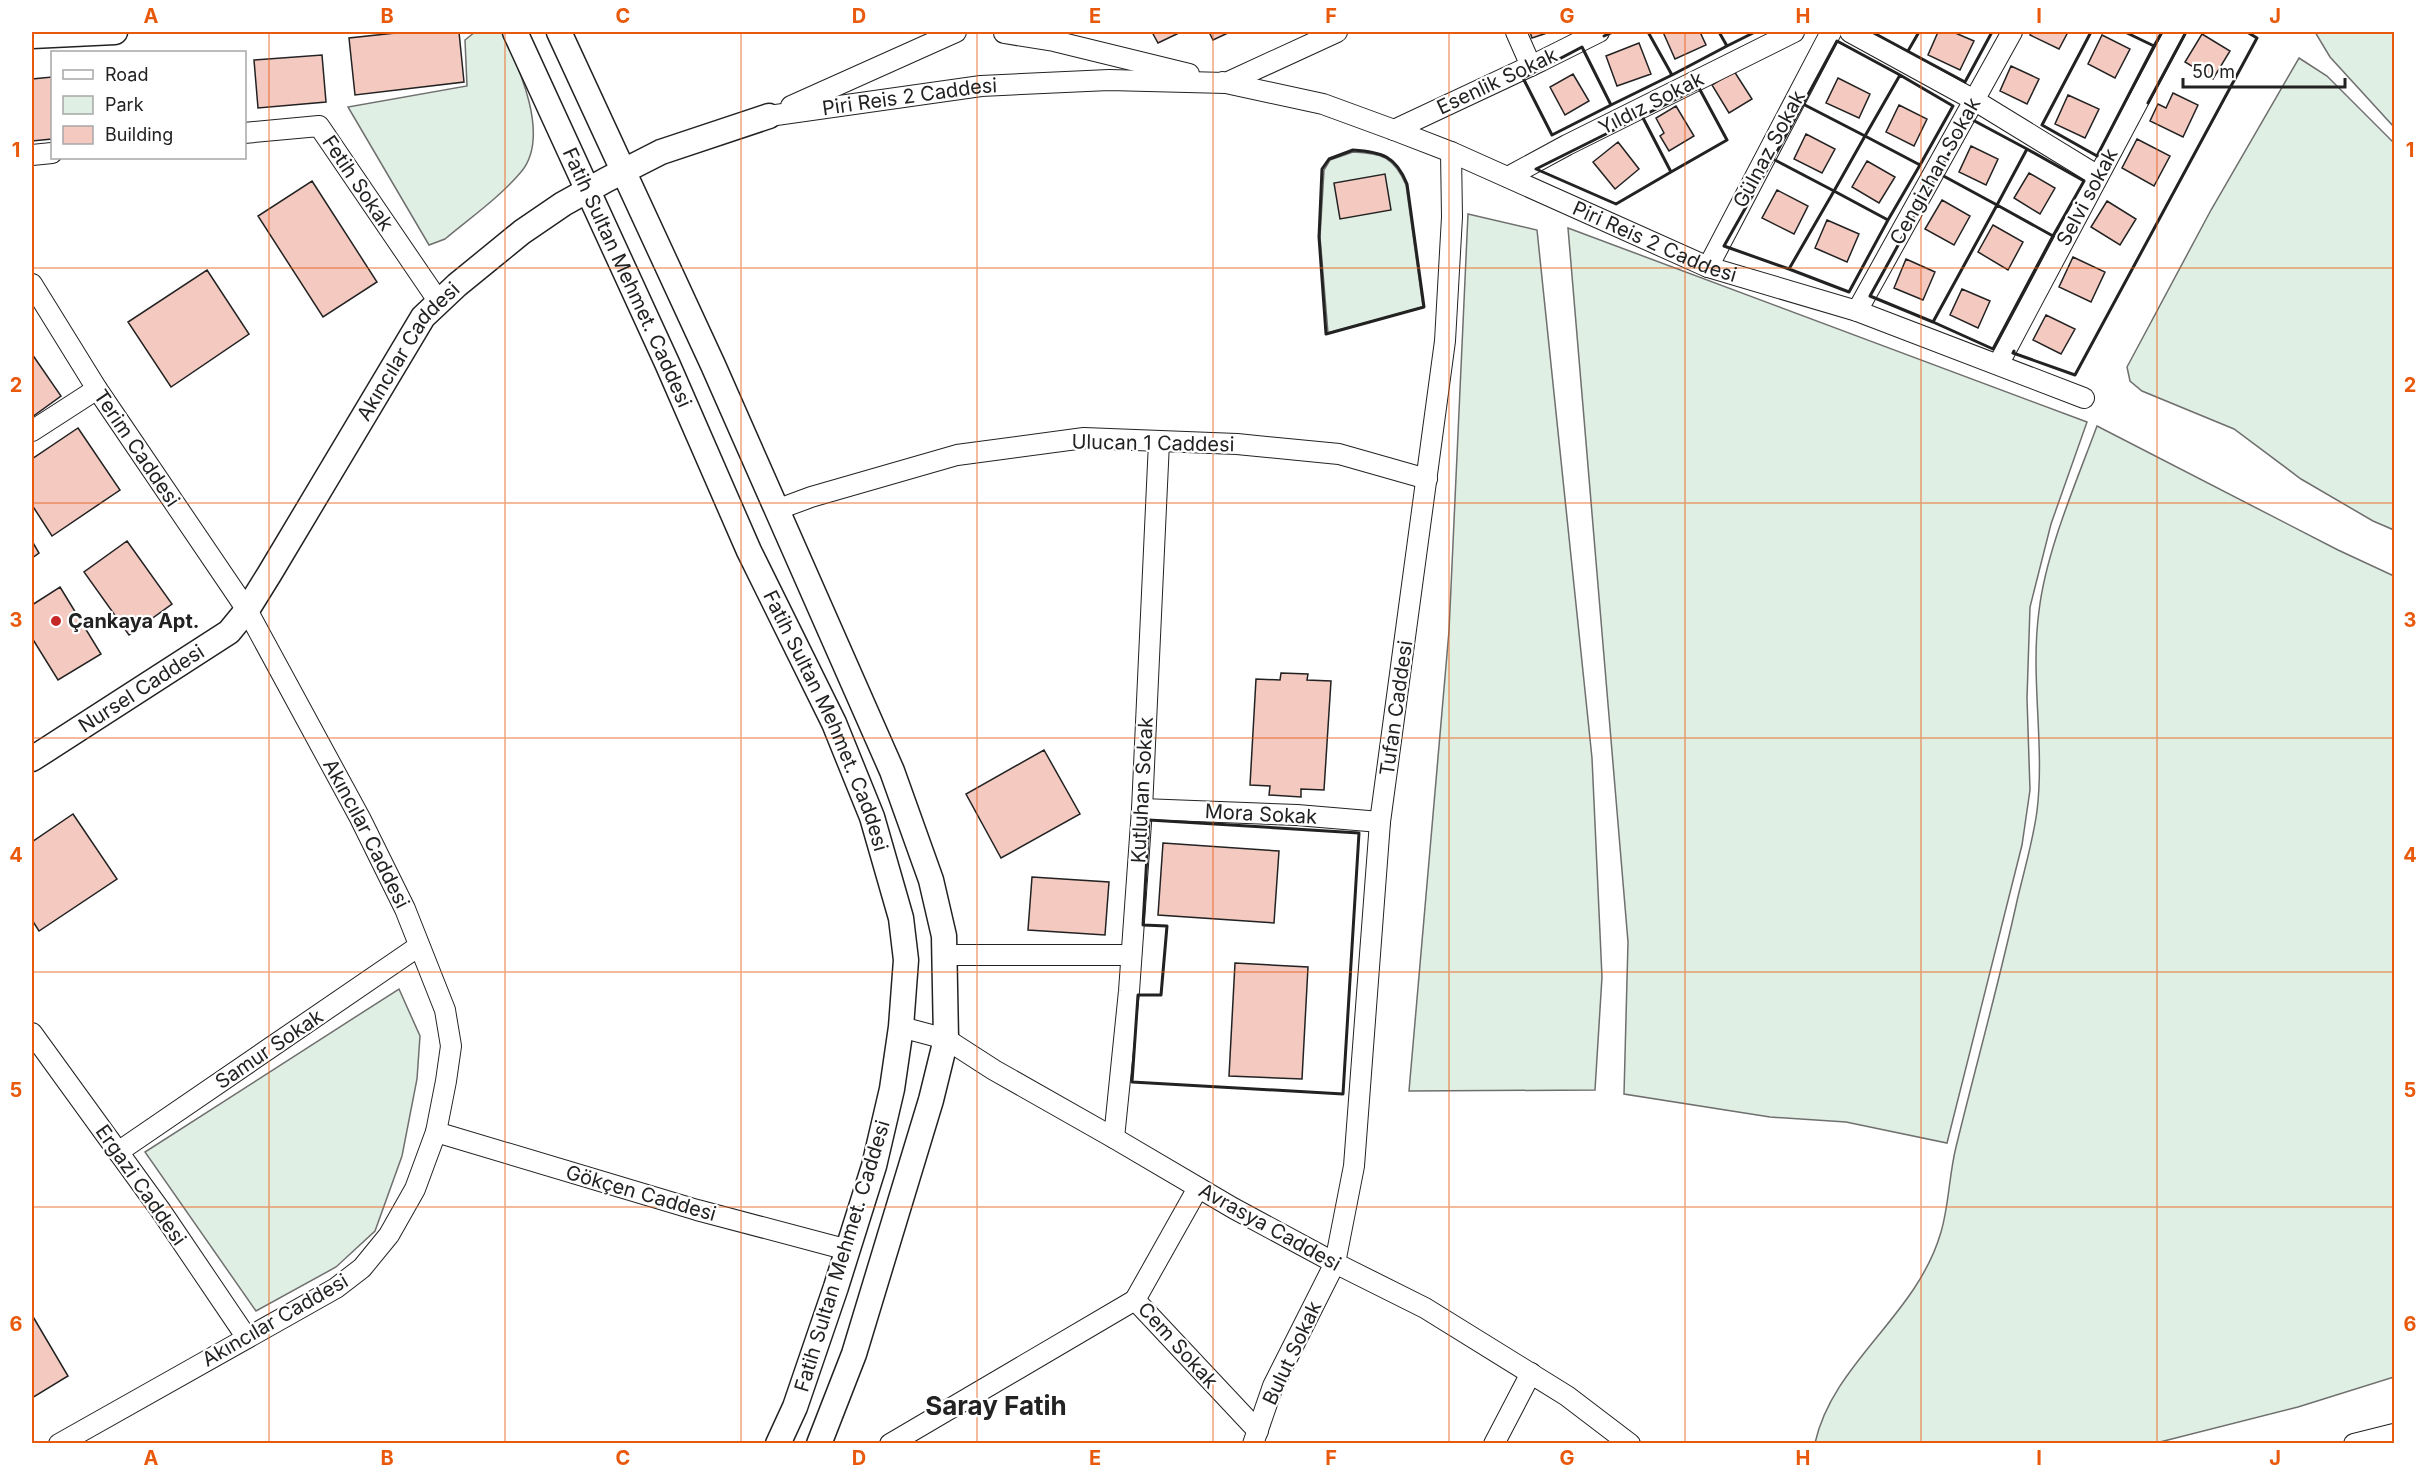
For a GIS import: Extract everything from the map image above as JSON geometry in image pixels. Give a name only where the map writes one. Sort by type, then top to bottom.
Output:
[{"type":"street","points":[[32,36],[116,32]]},
{"type":"street","name":"Fatih Sultan Mehmet. Caddesi","points":[[515,32],[606,180],[713,365],[892,771],[931,880],[944,936],[946,1039],[931,1100],[854,1354],[819,1443]]},
{"type":"street","name":"Fatih Sultan Mehmet. Caddesi","points":[[559,32],[667,363],[748,551],[834,723],[872,817],[901,918],[906,960],[902,1027],[892,1089],[874,1166],[795,1407],[778,1443]]},
{"type":"street","points":[[769,116],[956,32]]},
{"type":"street","points":[[1226,83],[1337,32]]},
{"type":"street","points":[[1516,32],[1531,66]]},
{"type":"street","name":"Esenlik Sokak","points":[[1394,130],[1599,32]]},
{"type":"street","name":"Yıldız Sokak","points":[[1508,177],[1566,145],[1794,32]]},
{"type":"street","name":"Gülnaz Sokak","points":[[1708,267],[1831,32]]},
{"type":"street","points":[[1850,32],[1974,100],[2098,176]]},
{"type":"street","name":"Cengizhan Sokak","points":[[1857,311],[2012,32]]},
{"type":"street","name":"Selvi sokak","points":[[1999,363],[2175,32]]},
{"type":"street","name":"Piri Reis 2 Caddesi","points":[[1004,33],[1054,41],[1323,104],[1451,152],[1708,267],[1857,311],[1999,363],[2084,398]]},
{"type":"street","name":"Piri Reis 2 Caddesi","points":[[606,180],[661,152],[769,116],[981,86],[1109,80],[1226,83]]},
{"type":"street","name":"Fetih Sokak","points":[[246,133],[318,126],[439,302]]},
{"type":"street","name":"Tufan Caddesi","points":[[1335,1263],[1354,1166],[1380,822],[1446,341],[1452,217],[1451,152]]},
{"type":"street","points":[[32,155],[51,153]]},
{"type":"street","name":"Akıncılar Caddesi","points":[[59,1443],[336,1288],[362,1268],[389,1235],[415,1189],[436,1132],[451,1046],[445,1010],[405,909],[360,818],[247,610],[423,317],[476,268],[522,232],[563,204],[606,180]]},
{"type":"street","name":"Terim Caddesi","points":[[32,284],[97,389],[247,610]]},
{"type":"street","points":[[32,431],[97,389]]},
{"type":"street","name":"Ulucan 1 Caddesi","points":[[776,510],[811,497],[957,455],[1083,438],[1237,444],[1339,454],[1427,479]]},
{"type":"street","name":"Kutluhan Sokak","points":[[1114,1138],[1142,809],[1159,442]]},
{"type":"street","name":"Nursel Caddesi","points":[[32,759],[229,632],[247,610]]},
{"type":"street","name":"Mora Sokak","points":[[1142,809],[1297,815],[1380,822]]},
{"type":"street","name":"Samur Sokak","points":[[118,1152],[419,946]]},
{"type":"street","points":[[945,955],[1131,955]]},
{"type":"street","name":"Avrasya Caddesi","points":[[902,1027],[946,1039],[994,1070],[1198,1188],[1335,1263],[1425,1308],[1567,1396],[1630,1443]]},
{"type":"street","name":"Ergazi Caddesi","points":[[32,1033],[247,1338]]},
{"type":"street","name":"Gökçen Caddesi","points":[[436,1132],[697,1210],[848,1250]]},
{"type":"street","name":"Cem Sokak","points":[[1198,1188],[1135,1300],[1255,1437]]},
{"type":"street","name":"Bulut Sokak","points":[[1255,1437],[1273,1386],[1335,1263]]},
{"type":"street","points":[[890,1443],[1135,1300]]},
{"type":"street","points":[[1494,1443],[1531,1373]]},
{"type":"street","points":[[2354,1443],[2394,1434]]},
{"type":"green space","points":[[475,32],[502,32],[529,102],[533,122],[533,140],[529,157],[513,181],[445,239],[429,245],[348,107],[467,86],[465,40]]},
{"type":"green space","points":[[2315,32],[2394,32],[2394,127],[2330,57]]},
{"type":"green space","points":[[2299,58],[2327,76],[2394,143],[2394,530],[2373,521],[2301,479],[2234,429],[2142,391],[2130,381],[2127,367],[2211,210]]},
{"type":"green space","points":[[1353,152],[1386,158],[1397,168],[1406,185],[1423,307],[1328,333],[1320,237],[1324,170],[1330,160]]},
{"type":"green space","points":[[1468,214],[1537,230],[1592,758],[1602,977],[1595,1090],[1409,1091],[1449,631]]},
{"type":"green space","points":[[1568,228],[2087,422],[2051,524],[2030,607],[2027,698],[2030,790],[2022,845],[1947,1143],[1846,1122],[1770,1117],[1624,1094],[1628,942]]},
{"type":"green space","points":[[2097,426],[2338,550],[2394,576],[2394,1377],[2298,1407],[2156,1443],[1815,1443],[1825,1414],[1839,1388],[1914,1289],[1929,1262],[1941,1232],[1956,1147],[2003,962],[2037,811],[2039,761],[2036,661],[2043,588],[2063,517]]},
{"type":"green space","points":[[399,989],[420,1036],[417,1079],[402,1156],[375,1231],[336,1267],[256,1311],[145,1152]]},
{"type":"building","points":[[405,32],[459,32],[464,82],[355,95],[349,38]]},
{"type":"building","points":[[1152,32],[1181,32],[1158,43]]},
{"type":"building","points":[[1209,32],[1230,32],[1213,40]]},
{"type":"building","points":[[1530,32],[1550,32],[1532,38]]},
{"type":"building","points":[[1663,32],[1700,32],[1706,45],[1675,59]]},
{"type":"building","points":[[1938,32],[1953,32],[1974,41],[1960,70],[1928,55]]},
{"type":"building","points":[[2032,32],[2068,32],[2059,49],[2030,35]]},
{"type":"building","points":[[2202,34],[2230,51],[2213,79],[2185,62]]},
{"type":"building","points":[[2102,35],[2130,49],[2115,78],[2088,64]]},
{"type":"building","points":[[1639,43],[1651,74],[1617,86],[1606,56]]},
{"type":"building","points":[[322,55],[326,102],[258,108],[254,60]]},
{"type":"building","points":[[2011,66],[2039,79],[2027,104],[2000,91]]},
{"type":"building","points":[[1734,71],[1752,99],[1729,113],[1712,85]]},
{"type":"building","points":[[1573,74],[1589,101],[1565,115],[1550,87]]},
{"type":"building","points":[[51,77],[51,139],[32,141],[32,79]]},
{"type":"building","points":[[1838,78],[1870,94],[1859,118],[1826,103]]},
{"type":"building","points":[[2173,93],[2198,105],[2183,137],[2150,121],[2158,104],[2166,108]]},
{"type":"building","points":[[2068,95],[2099,109],[2085,138],[2055,124]]},
{"type":"building","points":[[1899,105],[1927,119],[1914,146],[1886,132]]},
{"type":"building","points":[[1676,106],[1694,136],[1669,151],[1660,136],[1664,133],[1656,118]]},
{"type":"building","points":[[1806,134],[1835,149],[1822,173],[1794,159]]},
{"type":"building","points":[[2137,139],[2170,156],[2154,186],[2122,168]]},
{"type":"building","points":[[1618,142],[1639,169],[1615,189],[1593,162]]},
{"type":"building","points":[[1971,146],[1998,159],[1986,185],[1959,172]]},
{"type":"building","points":[[1867,161],[1895,177],[1879,203],[1852,187]]},
{"type":"building","points":[[2029,173],[2055,188],[2040,214],[2014,198]]},
{"type":"building","points":[[1385,174],[1391,210],[1340,219],[1334,183]]},
{"type":"building","points":[[312,181],[377,282],[323,317],[258,216]]},
{"type":"building","points":[[1777,190],[1808,206],[1794,234],[1762,218]]},
{"type":"building","points":[[1942,200],[1970,216],[1954,245],[1925,229]]},
{"type":"building","points":[[2107,201],[2136,219],[2120,245],[2091,227]]},
{"type":"building","points":[[1827,220],[1859,234],[1847,262],[1815,248]]},
{"type":"building","points":[[1993,225],[2023,242],[2008,270],[1978,252]]},
{"type":"building","points":[[2073,257],[2105,272],[2091,302],[2059,287]]},
{"type":"building","points":[[1906,259],[1935,272],[1923,300],[1894,288]]},
{"type":"building","points":[[207,270],[249,334],[171,387],[128,322]]},
{"type":"building","points":[[1962,289],[1990,301],[1978,328],[1950,315]]},
{"type":"building","points":[[2046,315],[2075,329],[2061,354],[2033,340]]},
{"type":"building","points":[[32,354],[61,396],[32,417]]},
{"type":"building","points":[[78,428],[120,490],[52,536],[32,505],[32,459]]},
{"type":"building","points":[[32,541],[39,553],[32,558]]},
{"type":"building","points":[[127,541],[172,604],[129,635],[84,572]]},
{"type":"building","name":"Çankaya Apt.","points":[[60,587],[101,654],[58,680],[32,638],[32,605]]},
{"type":"building","points":[[1281,673],[1308,674],[1307,680],[1331,681],[1324,790],[1301,789],[1301,797],[1269,795],[1270,786],[1250,785],[1256,679],[1280,680]]},
{"type":"building","points":[[1044,750],[1080,814],[1001,858],[966,794]]},
{"type":"building","points":[[73,814],[117,879],[39,931],[32,920],[32,842]]},
{"type":"building","points":[[1163,843],[1279,851],[1274,923],[1158,915]]},
{"type":"building","points":[[1032,877],[1109,882],[1105,935],[1028,930]]},
{"type":"building","points":[[1235,963],[1308,967],[1302,1079],[1229,1076]]},
{"type":"building","points":[[32,1315],[68,1376],[32,1398]]},
{"type":"wall","points":[[1604,36],[1613,32]]},
{"type":"wall","points":[[1611,104],[1672,75],[1648,32]]},
{"type":"wall","points":[[1671,74],[1727,46],[1719,32]]},
{"type":"wall","points":[[1726,45],[1755,32]]},
{"type":"wall","points":[[1872,32],[1965,82],[1992,32]]},
{"type":"wall","points":[[1908,51],[1919,32]]},
{"type":"wall","points":[[2091,32],[2042,125],[2097,156],[2154,46],[2125,32]]},
{"type":"wall","points":[[2152,45],[2154,46],[2162,32]]},
{"type":"wall","points":[[2148,103],[2186,32]]},
{"type":"wall","points":[[2014,351],[2013,353],[2075,375],[2257,38],[2247,32]]},
{"type":"wall","points":[[1837,41],[1900,75],[1865,136],[1803,104],[1837,41]]},
{"type":"wall","points":[[1582,47],[1611,105],[1552,135],[1523,78],[1582,47]]},
{"type":"wall","points":[[1900,75],[1953,106],[1920,165],[1865,136],[1900,75]]},
{"type":"wall","points":[[1699,88],[1727,140],[1671,172],[1642,116],[1699,88]]},
{"type":"wall","points":[[1803,104],[1865,136],[1834,191],[1773,159],[1803,104]]},
{"type":"wall","points":[[1642,116],[1671,172],[1616,204],[1536,169],[1642,116]]},
{"type":"wall","points":[[1969,118],[2027,149],[1997,205],[1938,173],[1969,118]]},
{"type":"wall","points":[[1865,136],[1920,165],[1888,220],[1834,191],[1865,136]]},
{"type":"wall","points":[[2027,149],[2084,181],[2053,236],[1997,205],[2027,149]]},
{"type":"wall","points":[[1353,150],[1372,152],[1387,157],[1393,161],[1403,175],[1407,184],[1424,307],[1326,334],[1319,237],[1322,169],[1329,159],[1353,150]]},
{"type":"wall","points":[[1773,159],[1834,191],[1789,269],[1724,246],[1773,159]]},
{"type":"wall","points":[[1938,173],[1997,205],[1933,322],[1870,296],[1938,173]]},
{"type":"wall","points":[[1834,191],[1888,220],[1849,292],[1789,269],[1834,191]]},
{"type":"wall","points":[[1997,205],[2053,236],[1993,349],[1933,322],[1997,205]]},
{"type":"wall","points":[[1149,820],[1359,833],[1343,1094],[1132,1082],[1138,995],[1161,995],[1167,926],[1143,925],[1149,820]]},
{"type":"place","name":"Çankaya Apt.","points":[[56,621]]},
{"type":"district","name":"Saray Fatih","points":[[996,1406]]}]
